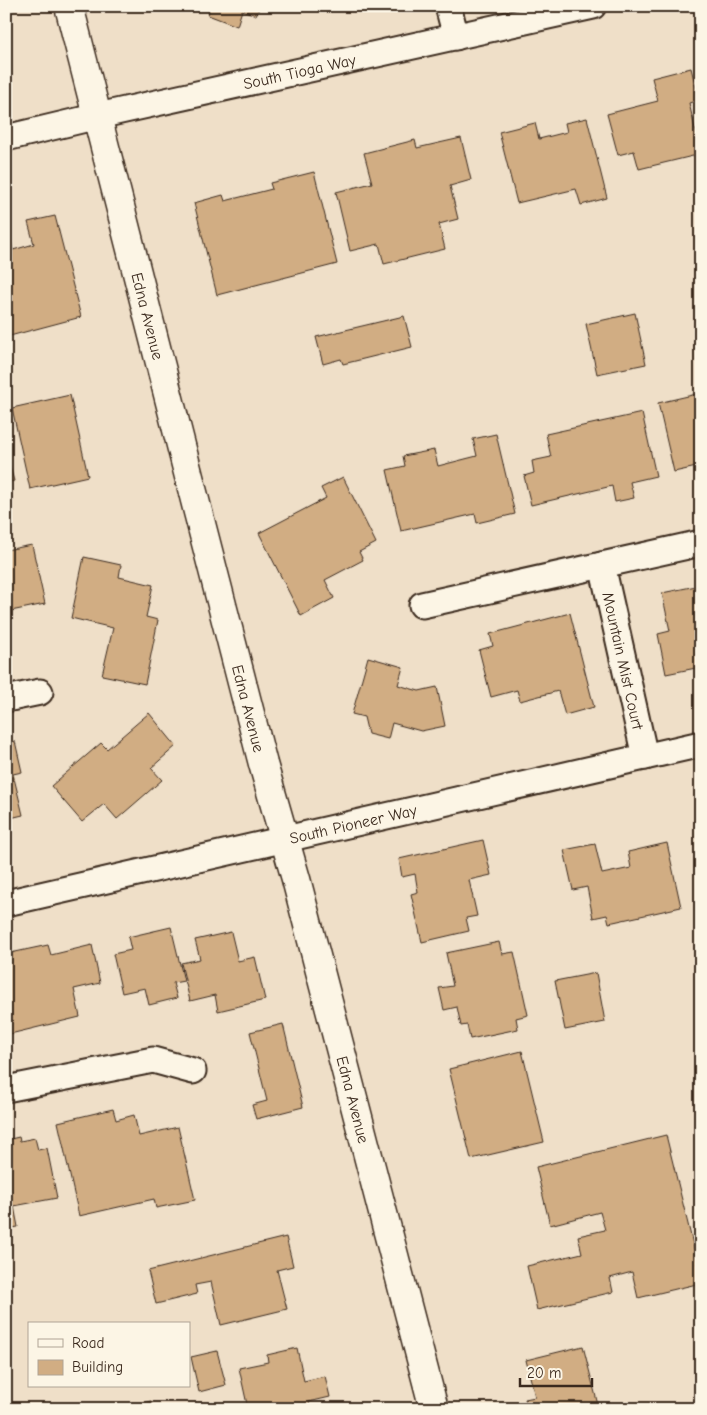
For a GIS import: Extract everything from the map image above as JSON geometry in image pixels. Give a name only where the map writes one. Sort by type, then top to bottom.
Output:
[{"type":"street","name":"Edna Avenue","points":[[69,6],[200,522],[261,755],[299,889],[434,1409]]},
{"type":"street","points":[[448,6],[456,37]]},
{"type":"street","name":"South Tioga Way","points":[[6,138],[593,6]]},
{"type":"street","points":[[422,605],[701,543]]},
{"type":"street","name":"Mountain Mist Court","points":[[602,564],[645,757]]},
{"type":"street","points":[[6,699],[40,692]]},
{"type":"street","name":"South Pioneer Way","points":[[6,903],[701,744]]},
{"type":"street","points":[[6,1089],[153,1060],[193,1071]]},
{"type":"building","points":[[210,6],[260,6],[256,15],[242,10],[237,26],[208,15]]},
{"type":"building","points":[[691,68],[699,100],[689,103],[701,154],[639,169],[634,151],[618,155],[607,114],[658,101],[652,78]]},
{"type":"building","points":[[587,118],[607,198],[581,205],[576,189],[517,203],[499,132],[535,123],[539,139],[567,132],[565,123]]},
{"type":"building","points":[[461,138],[471,180],[450,186],[458,219],[439,224],[445,249],[384,264],[379,244],[350,251],[336,192],[372,183],[364,153],[415,140],[417,148]]},
{"type":"building","points":[[314,172],[337,264],[217,295],[194,203],[223,195],[225,201],[272,189],[270,183]]},
{"type":"building","points":[[55,216],[81,317],[6,337],[6,226],[8,226],[13,250],[34,244],[28,222]]},
{"type":"building","points":[[635,313],[646,364],[597,374],[586,324]]},
{"type":"building","points":[[404,316],[412,347],[343,364],[341,359],[323,364],[316,337]]},
{"type":"building","points":[[701,393],[701,466],[674,472],[658,403]]},
{"type":"building","points":[[70,395],[88,476],[30,489],[12,408]]},
{"type":"building","points":[[642,413],[656,476],[630,482],[634,498],[615,502],[612,486],[531,505],[524,476],[534,473],[532,461],[551,457],[546,434]]},
{"type":"building","points":[[496,434],[515,514],[477,523],[475,514],[401,531],[387,470],[405,466],[403,456],[434,450],[438,466],[477,456],[473,439]]},
{"type":"building","points":[[6,452],[14,481],[6,483]]},
{"type":"building","points":[[343,477],[376,543],[359,552],[363,560],[325,580],[334,598],[301,616],[259,533],[326,498],[321,488]]},
{"type":"building","points":[[32,545],[45,604],[6,612],[6,550]]},
{"type":"building","points":[[84,557],[121,565],[119,577],[153,585],[146,617],[158,620],[145,684],[102,675],[113,628],[71,618]]},
{"type":"building","points":[[701,585],[701,667],[666,674],[658,634],[670,631],[662,593]]},
{"type":"building","points":[[570,613],[594,707],[565,715],[558,691],[520,701],[517,690],[491,697],[479,650],[493,646],[490,634]]},
{"type":"building","points":[[368,657],[403,667],[398,685],[419,691],[437,687],[445,726],[421,731],[392,723],[388,739],[368,734],[364,717],[352,714]]},
{"type":"building","points":[[149,713],[176,746],[151,768],[162,780],[117,819],[104,804],[82,822],[51,786],[101,743],[107,749]]},
{"type":"building","points":[[15,741],[22,772],[13,774],[23,815],[6,819],[6,743]]},
{"type":"building","points":[[483,840],[491,875],[469,880],[477,916],[466,918],[469,931],[422,942],[411,894],[418,892],[415,874],[402,877],[399,859]]},
{"type":"building","points":[[667,843],[681,907],[609,923],[607,915],[593,918],[587,887],[573,890],[564,850],[595,844],[602,874],[631,868],[628,852]]},
{"type":"building","points":[[171,927],[184,981],[173,983],[177,998],[149,1005],[145,988],[122,993],[113,954],[131,950],[128,937]]},
{"type":"building","points":[[231,932],[238,961],[255,957],[265,1000],[218,1011],[215,995],[190,1001],[181,963],[200,959],[195,940]]},
{"type":"building","points":[[499,942],[502,954],[514,952],[528,1015],[516,1018],[518,1029],[470,1039],[467,1025],[461,1026],[457,1007],[444,1010],[439,988],[453,986],[446,953]]},
{"type":"building","points":[[48,945],[51,955],[92,945],[100,983],[74,989],[80,1017],[6,1035],[6,954]]},
{"type":"building","points":[[596,973],[605,1022],[565,1030],[555,981]]},
{"type":"building","points":[[283,1024],[303,1107],[256,1119],[252,1105],[267,1101],[250,1032]]},
{"type":"building","points":[[522,1051],[544,1142],[471,1159],[449,1069]]},
{"type":"building","points":[[113,1109],[116,1120],[134,1115],[139,1136],[178,1127],[195,1200],[156,1208],[154,1199],[79,1216],[58,1122]]},
{"type":"building","points":[[666,1135],[701,1283],[638,1298],[632,1272],[610,1278],[613,1292],[537,1310],[527,1266],[582,1253],[578,1236],[605,1230],[600,1212],[550,1225],[536,1167]]},
{"type":"building","points":[[19,1137],[20,1141],[35,1138],[38,1150],[47,1148],[57,1198],[14,1206],[18,1227],[6,1229],[6,1140]]},
{"type":"building","points":[[286,1237],[293,1266],[277,1270],[287,1309],[221,1325],[211,1282],[195,1285],[197,1294],[156,1304],[148,1271]]},
{"type":"building","points":[[583,1346],[599,1409],[528,1409],[525,1399],[535,1397],[526,1360]]},
{"type":"building","points":[[297,1348],[304,1381],[325,1376],[330,1397],[309,1402],[311,1409],[248,1409],[239,1368],[268,1362],[267,1355]]},
{"type":"building","points":[[217,1351],[226,1385],[199,1392],[191,1357]]},
{"type":"building","points":[[151,1401],[153,1409],[121,1409],[121,1408]]}]
